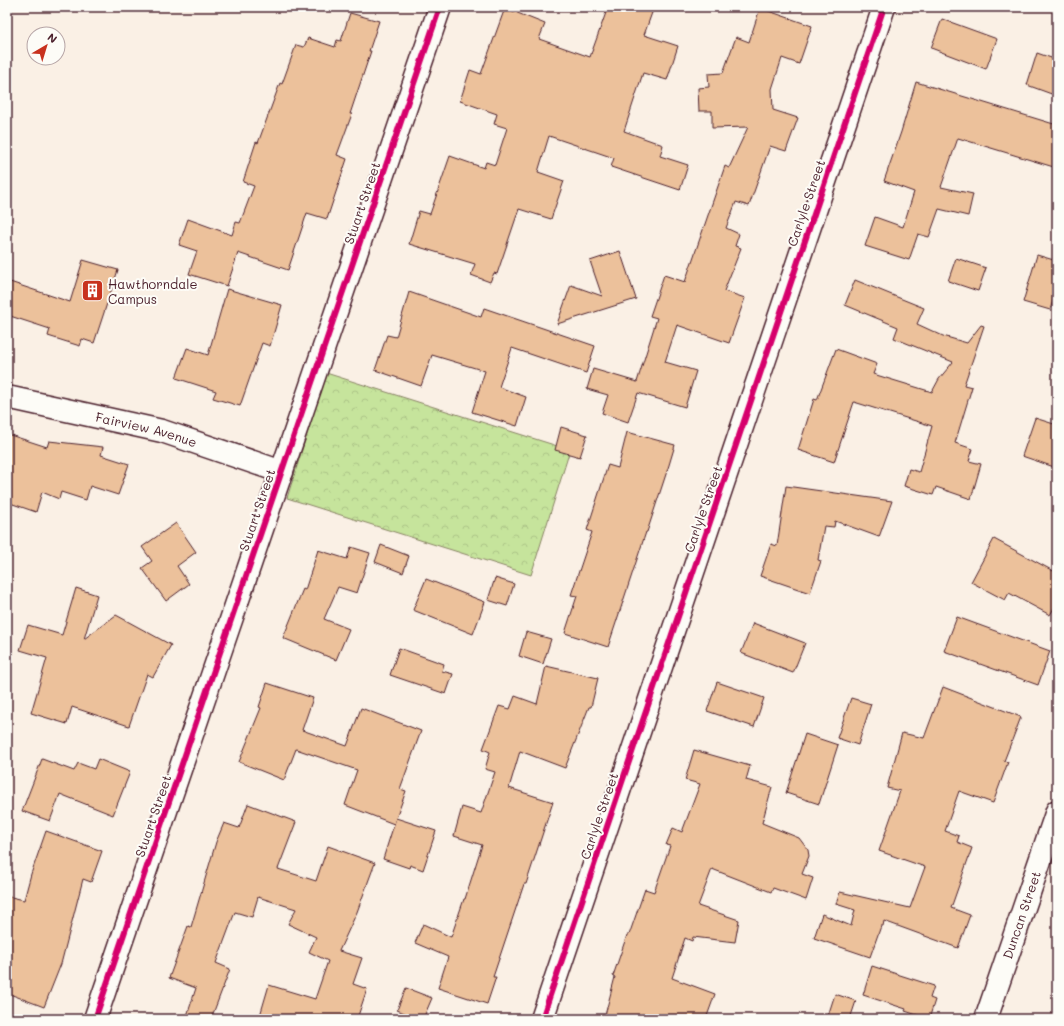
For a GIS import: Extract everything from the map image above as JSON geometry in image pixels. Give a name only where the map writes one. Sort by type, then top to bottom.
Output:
[{"type":"street","name":"Stuart Street","points":[[95,1019],[440,7]]},
{"type":"street","name":"Carlyle Street","points":[[542,1019],[884,7]]},
{"type":"street","name":"Fairview Avenue","points":[[7,397],[162,431],[282,472]]},
{"type":"street","name":"Duncan Street","points":[[986,1019],[1057,811]]},
{"type":"green space","points":[[326,373],[570,450],[531,575],[287,498]]},
{"type":"building","points":[[608,7],[654,7],[644,35],[678,46],[667,80],[643,73],[624,131],[663,145],[660,156],[688,165],[680,190],[611,167],[614,158],[549,136],[538,172],[564,181],[551,219],[519,209],[497,274],[494,273],[490,282],[471,275],[475,264],[409,244],[419,211],[430,214],[450,156],[484,168],[486,162],[495,165],[507,128],[494,124],[497,114],[460,101],[470,70],[481,74],[505,8],[545,24],[539,39],[590,57]]},
{"type":"building","points":[[760,8],[812,26],[799,64],[782,58],[772,89],[773,110],[798,118],[786,151],[770,146],[749,206],[736,202],[726,228],[739,234],[735,246],[741,248],[724,291],[745,298],[729,343],[677,325],[665,362],[696,371],[685,407],[638,393],[628,422],[602,413],[608,395],[587,389],[593,369],[637,382],[657,318],[650,316],[664,275],[685,282],[725,166],[729,168],[748,127],[712,128],[712,111],[699,111],[698,88],[709,87],[708,74],[723,73],[736,37],[749,42]]},
{"type":"building","points":[[350,13],[379,21],[369,51],[371,51],[350,114],[352,114],[337,155],[347,159],[327,219],[307,213],[288,270],[238,253],[227,286],[189,274],[197,251],[179,245],[188,219],[232,235],[236,222],[240,223],[254,186],[243,182],[256,142],[258,143],[296,45],[304,47],[308,38],[335,47],[337,40],[341,41]]},
{"type":"building","points":[[942,19],[997,39],[986,69],[931,48]]},
{"type":"building","points":[[1037,53],[1057,60],[1057,96],[1027,85]]},
{"type":"building","points":[[916,82],[1057,125],[1057,168],[958,138],[941,187],[973,194],[968,216],[939,209],[929,237],[918,234],[909,260],[865,246],[875,217],[903,227],[914,192],[884,181]]},
{"type":"building","points":[[620,251],[636,299],[557,324],[571,285],[602,296],[590,261]]},
{"type":"building","points":[[1037,255],[1057,261],[1057,288],[1050,310],[1023,302]]},
{"type":"building","points":[[956,258],[986,268],[978,291],[948,281]]},
{"type":"building","name":"Hawthorndale Campus","points":[[83,260],[118,270],[94,343],[82,339],[80,346],[48,336],[50,329],[7,315],[7,281],[70,302]]},
{"type":"building","points":[[855,280],[924,308],[917,324],[943,336],[967,343],[981,325],[984,326],[964,385],[972,387],[955,443],[973,449],[969,461],[981,464],[971,499],[936,487],[933,495],[904,486],[909,469],[919,472],[932,426],[854,402],[834,462],[798,450],[814,399],[817,400],[836,349],[877,364],[873,374],[932,392],[939,379],[953,362],[894,338],[898,327],[845,305]]},
{"type":"building","points":[[227,289],[282,305],[270,346],[262,343],[240,406],[213,398],[216,391],[176,378],[187,348],[208,355]]},
{"type":"building","points":[[409,292],[481,317],[484,308],[595,346],[586,373],[512,348],[499,387],[526,397],[517,426],[472,412],[485,371],[432,355],[421,386],[375,370],[387,335],[396,337]]},
{"type":"building","points":[[1035,418],[1057,425],[1057,468],[1022,456]]},
{"type":"building","points":[[561,427],[587,435],[580,457],[555,450]]},
{"type":"building","points":[[627,432],[675,445],[608,647],[565,633],[577,596],[571,595],[592,532],[587,530],[608,465],[618,468]]},
{"type":"building","points":[[7,434],[47,447],[49,441],[103,447],[101,455],[129,464],[118,495],[90,486],[86,500],[61,492],[59,499],[42,492],[36,512],[7,502]]},
{"type":"building","points":[[786,486],[892,501],[879,537],[835,521],[834,527],[824,526],[818,560],[821,561],[810,593],[760,576],[771,544],[777,546]]},
{"type":"building","points":[[176,523],[196,552],[177,566],[189,584],[166,601],[142,568],[152,561],[142,547]]},
{"type":"building","points":[[994,539],[1057,573],[1057,603],[1050,615],[1009,593],[1005,600],[971,582]]},
{"type":"building","points":[[381,545],[409,556],[403,573],[375,562]]},
{"type":"building","points":[[351,547],[370,553],[357,593],[338,587],[324,619],[349,629],[336,660],[283,638],[303,589],[305,590],[318,550],[347,559]]},
{"type":"building","points":[[495,578],[514,584],[507,606],[488,600]]},
{"type":"building","points":[[426,579],[485,602],[473,634],[413,610]]},
{"type":"building","points":[[76,588],[97,595],[84,639],[116,615],[171,645],[153,677],[147,674],[129,726],[72,707],[67,724],[31,713],[47,658],[20,650],[28,625],[62,635]]},
{"type":"building","points":[[957,617],[1050,651],[1038,685],[944,651]]},
{"type":"building","points":[[753,623],[805,643],[793,673],[741,653]]},
{"type":"building","points":[[526,632],[551,639],[543,664],[519,656]]},
{"type":"building","points":[[399,648],[444,664],[442,671],[453,674],[446,694],[390,675]]},
{"type":"building","points":[[546,666],[598,678],[591,707],[589,707],[565,768],[520,751],[509,788],[553,802],[493,977],[496,977],[487,1004],[438,988],[448,957],[415,943],[423,924],[451,937],[482,845],[454,836],[462,807],[481,813],[495,772],[485,769],[490,752],[483,749],[499,706],[510,709],[515,696],[537,704]]},
{"type":"building","points":[[717,682],[764,698],[754,727],[707,711]]},
{"type":"building","points":[[267,683],[313,698],[302,730],[347,746],[361,708],[421,731],[400,789],[406,791],[394,824],[345,805],[357,770],[296,749],[284,780],[239,762],[261,708],[259,707]]},
{"type":"building","points":[[943,687],[1021,717],[1004,761],[1008,762],[993,803],[959,791],[945,831],[959,836],[957,842],[972,848],[951,908],[970,915],[958,948],[884,921],[870,957],[814,938],[822,914],[851,926],[855,910],[836,904],[840,892],[910,908],[925,867],[879,851],[900,791],[887,788],[902,733],[924,738]]},
{"type":"building","points":[[851,698],[871,704],[858,745],[837,738]]},
{"type":"building","points":[[805,734],[838,745],[819,804],[786,793]]},
{"type":"building","points":[[694,750],[750,766],[746,780],[772,787],[762,823],[799,838],[808,850],[809,856],[802,874],[813,878],[806,900],[773,888],[771,892],[712,869],[698,906],[739,920],[735,942],[693,937],[692,941],[685,938],[672,978],[715,994],[706,1019],[604,1019],[615,977],[613,976],[645,889],[654,892],[670,846],[666,845],[673,828],[682,832],[700,784],[685,780]]},
{"type":"building","points":[[42,759],[74,771],[78,763],[94,769],[98,759],[130,772],[113,815],[60,794],[50,821],[22,811]]},
{"type":"building","points":[[248,804],[296,822],[278,869],[316,881],[328,846],[375,863],[357,912],[339,951],[362,958],[353,984],[367,989],[357,1019],[259,1019],[269,985],[315,999],[328,961],[309,952],[316,937],[288,924],[296,909],[258,897],[252,917],[235,912],[216,963],[230,969],[211,1019],[186,1019],[196,988],[169,978],[188,926],[191,927],[216,842],[224,823],[239,828]]},
{"type":"building","points":[[396,818],[436,831],[423,870],[410,865],[409,868],[383,859]]},
{"type":"building","points":[[46,831],[102,851],[91,882],[83,879],[61,964],[44,1007],[7,993],[7,896],[24,900],[31,874]]},
{"type":"building","points":[[872,966],[934,986],[930,998],[935,1000],[929,1019],[905,1011],[906,1009],[863,995]]},
{"type":"building","points":[[406,988],[432,998],[423,1019],[419,1019],[397,1010]]},
{"type":"building","points":[[835,994],[856,1001],[850,1019],[827,1019]]},
{"type":"cycle path","points":[[95,1019],[440,7]]},
{"type":"cycle path","points":[[542,1019],[884,7]]},
{"type":"place","name":"Hawthorndale Campus","points":[[92,291]]}]
